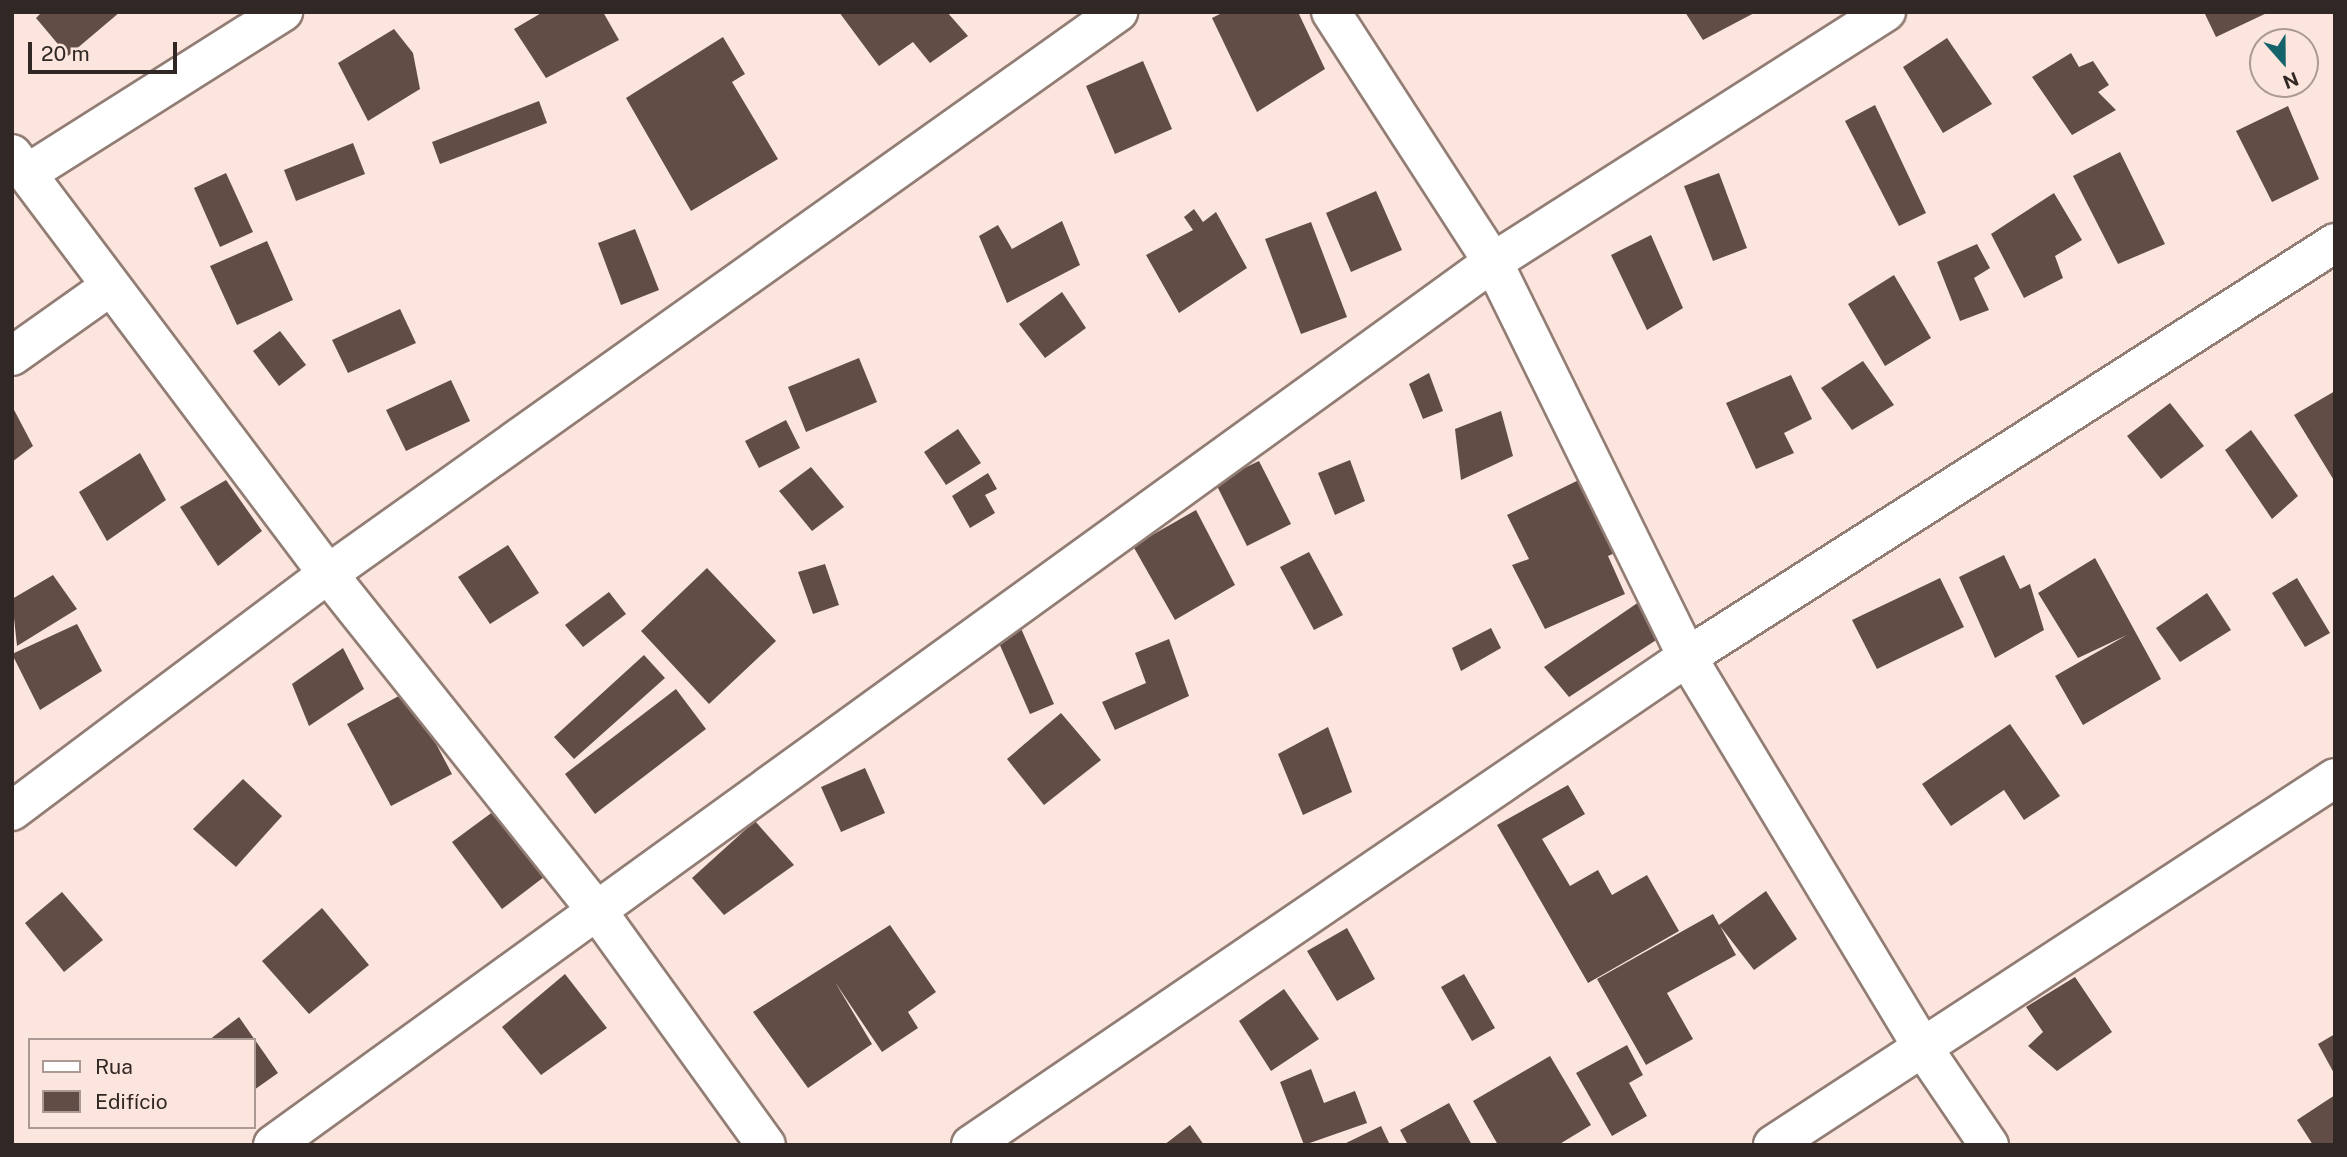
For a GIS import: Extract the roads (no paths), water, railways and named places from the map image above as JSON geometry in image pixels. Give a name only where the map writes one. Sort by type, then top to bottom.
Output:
[{"type":"street","points":[[284,12],[20,164],[328,574],[594,908],[766,1145]]},
{"type":"street","points":[[12,811],[328,574],[1118,12]]},
{"type":"street","points":[[1331,12],[1493,262],[1687,657],[1921,1045],[1989,1145]]},
{"type":"street","points":[[273,1145],[594,908],[1493,262],[1886,12]]},
{"type":"street","points":[[971,1145],[1687,657],[2335,243]]},
{"type":"street","points":[[12,356],[111,286]]},
{"type":"street","points":[[1773,1145],[1921,1045],[2335,778]]}]
